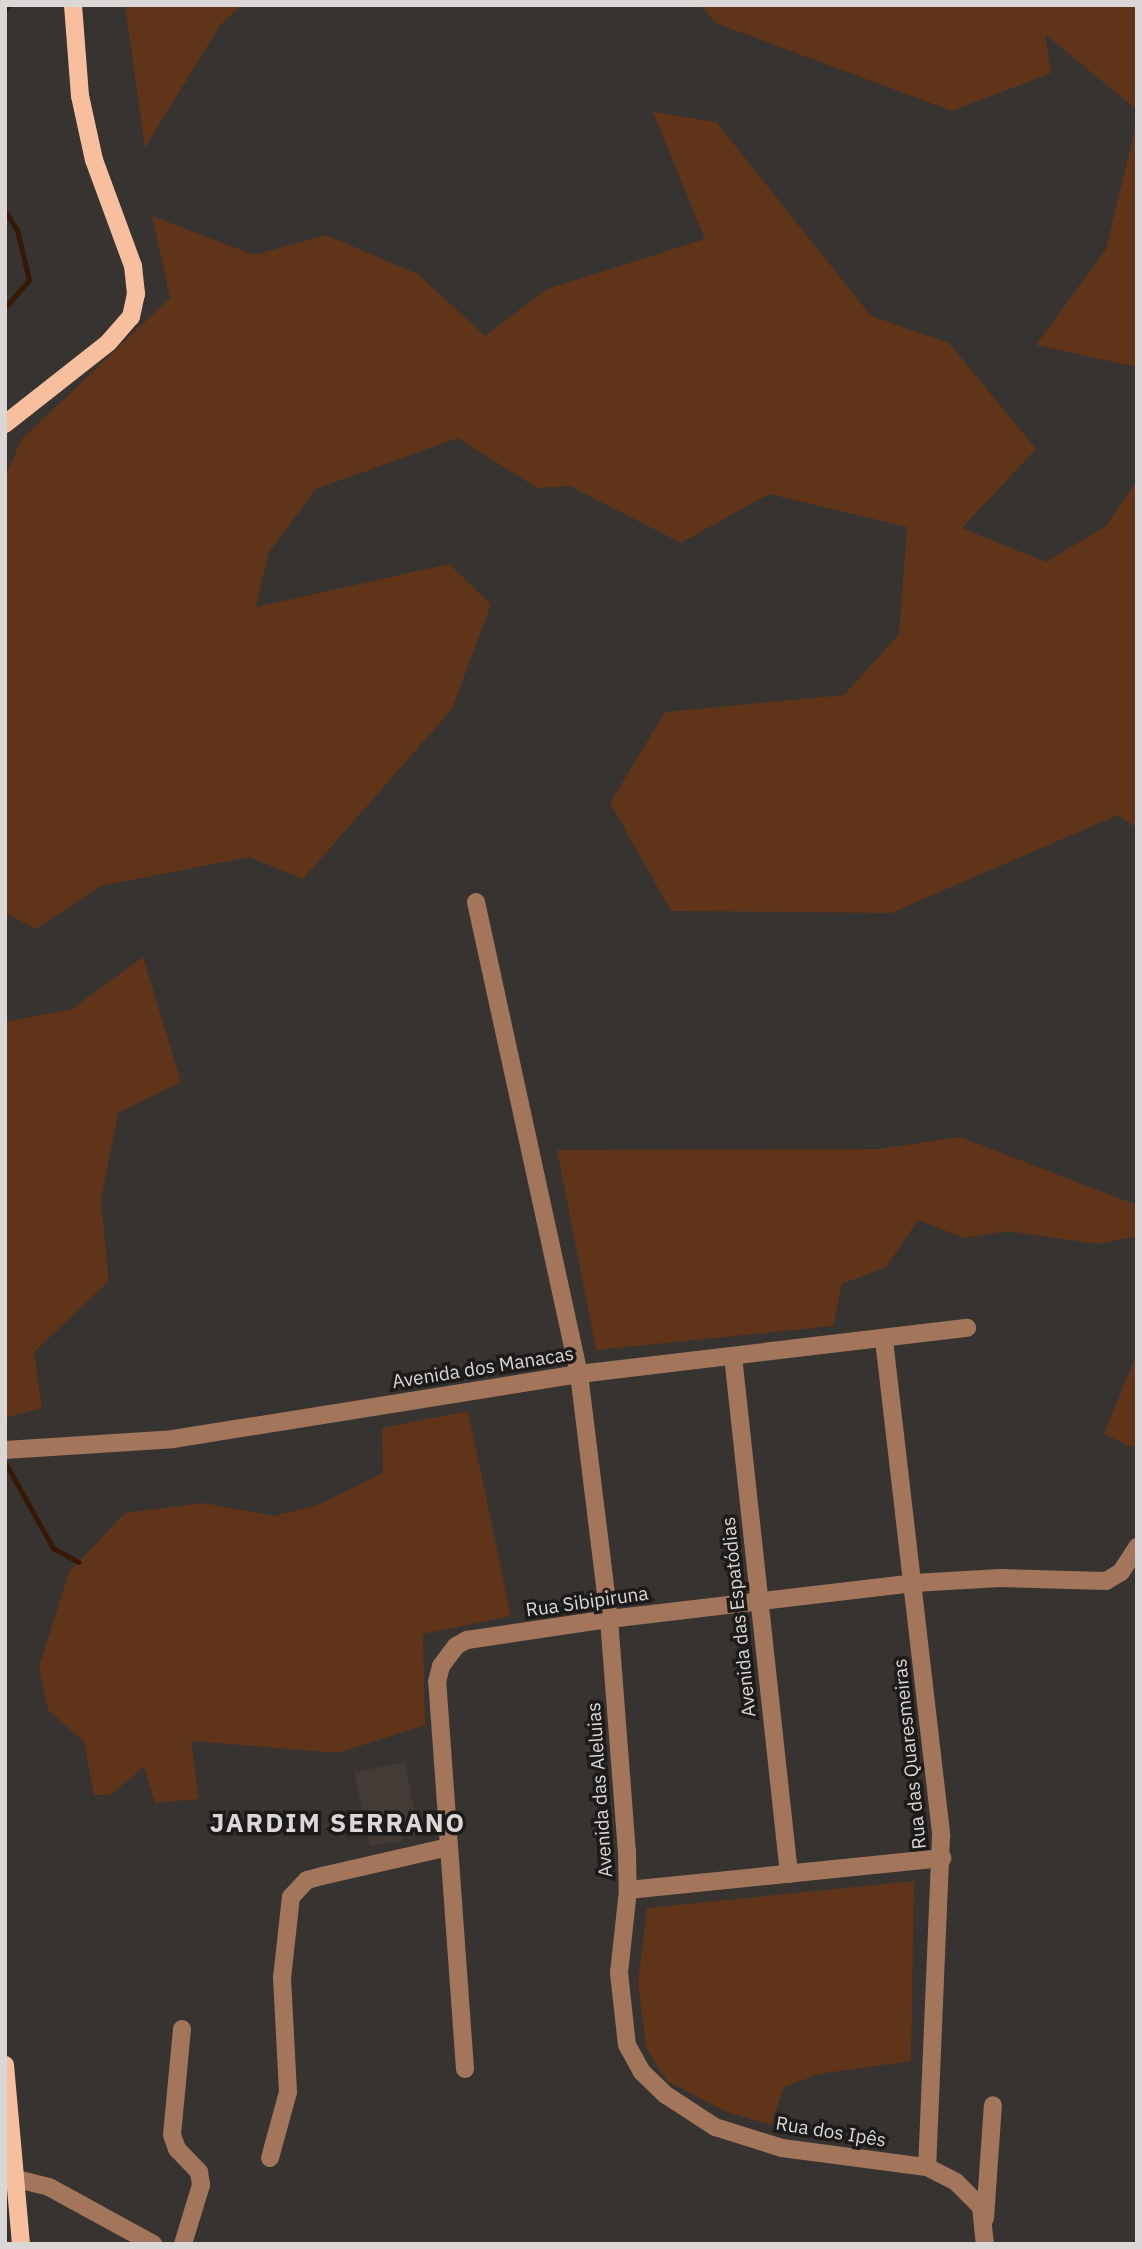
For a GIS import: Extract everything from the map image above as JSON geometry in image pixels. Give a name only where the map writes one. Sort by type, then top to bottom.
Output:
[{"type":"main road","points":[[5,424],[108,343],[131,317],[136,294],[133,266],[94,160],[80,96],[73,5]]},
{"type":"main road","points":[[5,2064],[9,2177],[21,2244]]},
{"type":"street","name":"Avenida das Aleluias","points":[[476,902],[579,1374],[609,1619],[628,1890],[942,1858]]},
{"type":"street","name":"Avenida dos Manacas","points":[[5,1450],[173,1439],[579,1374],[884,1340],[967,1328]]},
{"type":"street","name":"Rua das Quaresmeiras","points":[[884,1340],[914,1583],[942,1858],[927,2167]]},
{"type":"street","name":"Avenida das Espatódias","points":[[733,1356],[789,1874]]},
{"type":"street","name":"Rua Sibipiruna","points":[[465,2069],[438,1682],[448,1653],[467,1640],[609,1619],[914,1583],[1000,1578],[1106,1581],[1121,1572],[1137,1547]]},
{"type":"street","points":[[270,2158],[288,2092],[282,1978],[291,1897],[307,1880],[449,1847]]},
{"type":"street","name":"Rua dos Ipês","points":[[628,1890],[620,2004],[627,2045],[642,2071],[666,2095],[715,2127],[782,2148],[927,2167]]},
{"type":"street","points":[[182,2029],[172,2134],[177,2149],[199,2172],[201,2185],[183,2244]]},
{"type":"street","points":[[985,2244],[993,2105]]},
{"type":"street","points":[[927,2167],[972,2193],[985,2218]]},
{"type":"street","points":[[9,2177],[49,2187],[153,2244]]},
{"type":"shaded area","points":[[125,5],[242,5],[220,25],[145,148]]},
{"type":"shaded area","points":[[700,5],[1137,5],[1137,110],[1045,34],[1051,73],[952,111],[716,23]]},
{"type":"shaded area","points":[[653,112],[716,122],[871,316],[949,343],[1036,449],[962,528],[1046,562],[1106,526],[1137,480],[1137,828],[1118,815],[891,913],[671,911],[610,803],[665,712],[844,695],[899,634],[907,527],[769,494],[681,543],[570,486],[537,488],[458,438],[316,489],[269,552],[256,607],[449,564],[491,604],[452,709],[303,879],[249,857],[101,886],[36,929],[5,913],[5,478],[21,440],[170,298],[152,216],[254,255],[326,235],[418,274],[485,336],[547,289],[705,239]]},
{"type":"shaded area","points":[[1137,120],[1137,367],[1036,345],[1106,249]]},
{"type":"shaded area","points":[[143,957],[181,1082],[118,1113],[101,1201],[109,1281],[34,1352],[42,1408],[9,1417],[5,1415],[5,1022],[72,1009]]},
{"type":"shaded area","points":[[960,1137],[1137,1205],[1137,1236],[1098,1244],[1008,1231],[964,1238],[918,1220],[886,1267],[842,1284],[833,1326],[596,1350],[557,1150],[878,1149]]},
{"type":"shaded area","points":[[1137,1353],[1137,1446],[1132,1447],[1104,1434]]},
{"type":"shaded area","points":[[468,1411],[511,1616],[423,1634],[425,1725],[338,1753],[191,1741],[199,1799],[155,1803],[144,1767],[110,1795],[94,1795],[84,1742],[48,1710],[39,1667],[69,1572],[125,1513],[204,1503],[274,1516],[318,1505],[383,1473],[382,1428]]},
{"type":"shaded area","points":[[405,1762],[416,1822],[399,1824],[402,1841],[370,1846],[354,1772]]},
{"type":"shaded area","points":[[914,1881],[911,2061],[819,2074],[784,2087],[771,2125],[724,2111],[667,2081],[646,2048],[638,1984],[647,1908]]},
{"type":"waterway","points":[[5,10],[8,5]]},
{"type":"waterway","points":[[5,211],[17,230],[29,280],[5,308]]},
{"type":"waterway","points":[[6,1464],[53,1548],[78,1562]]},
{"type":"district","name":"JARDIM SERRANO","points":[[338,1823]]}]
